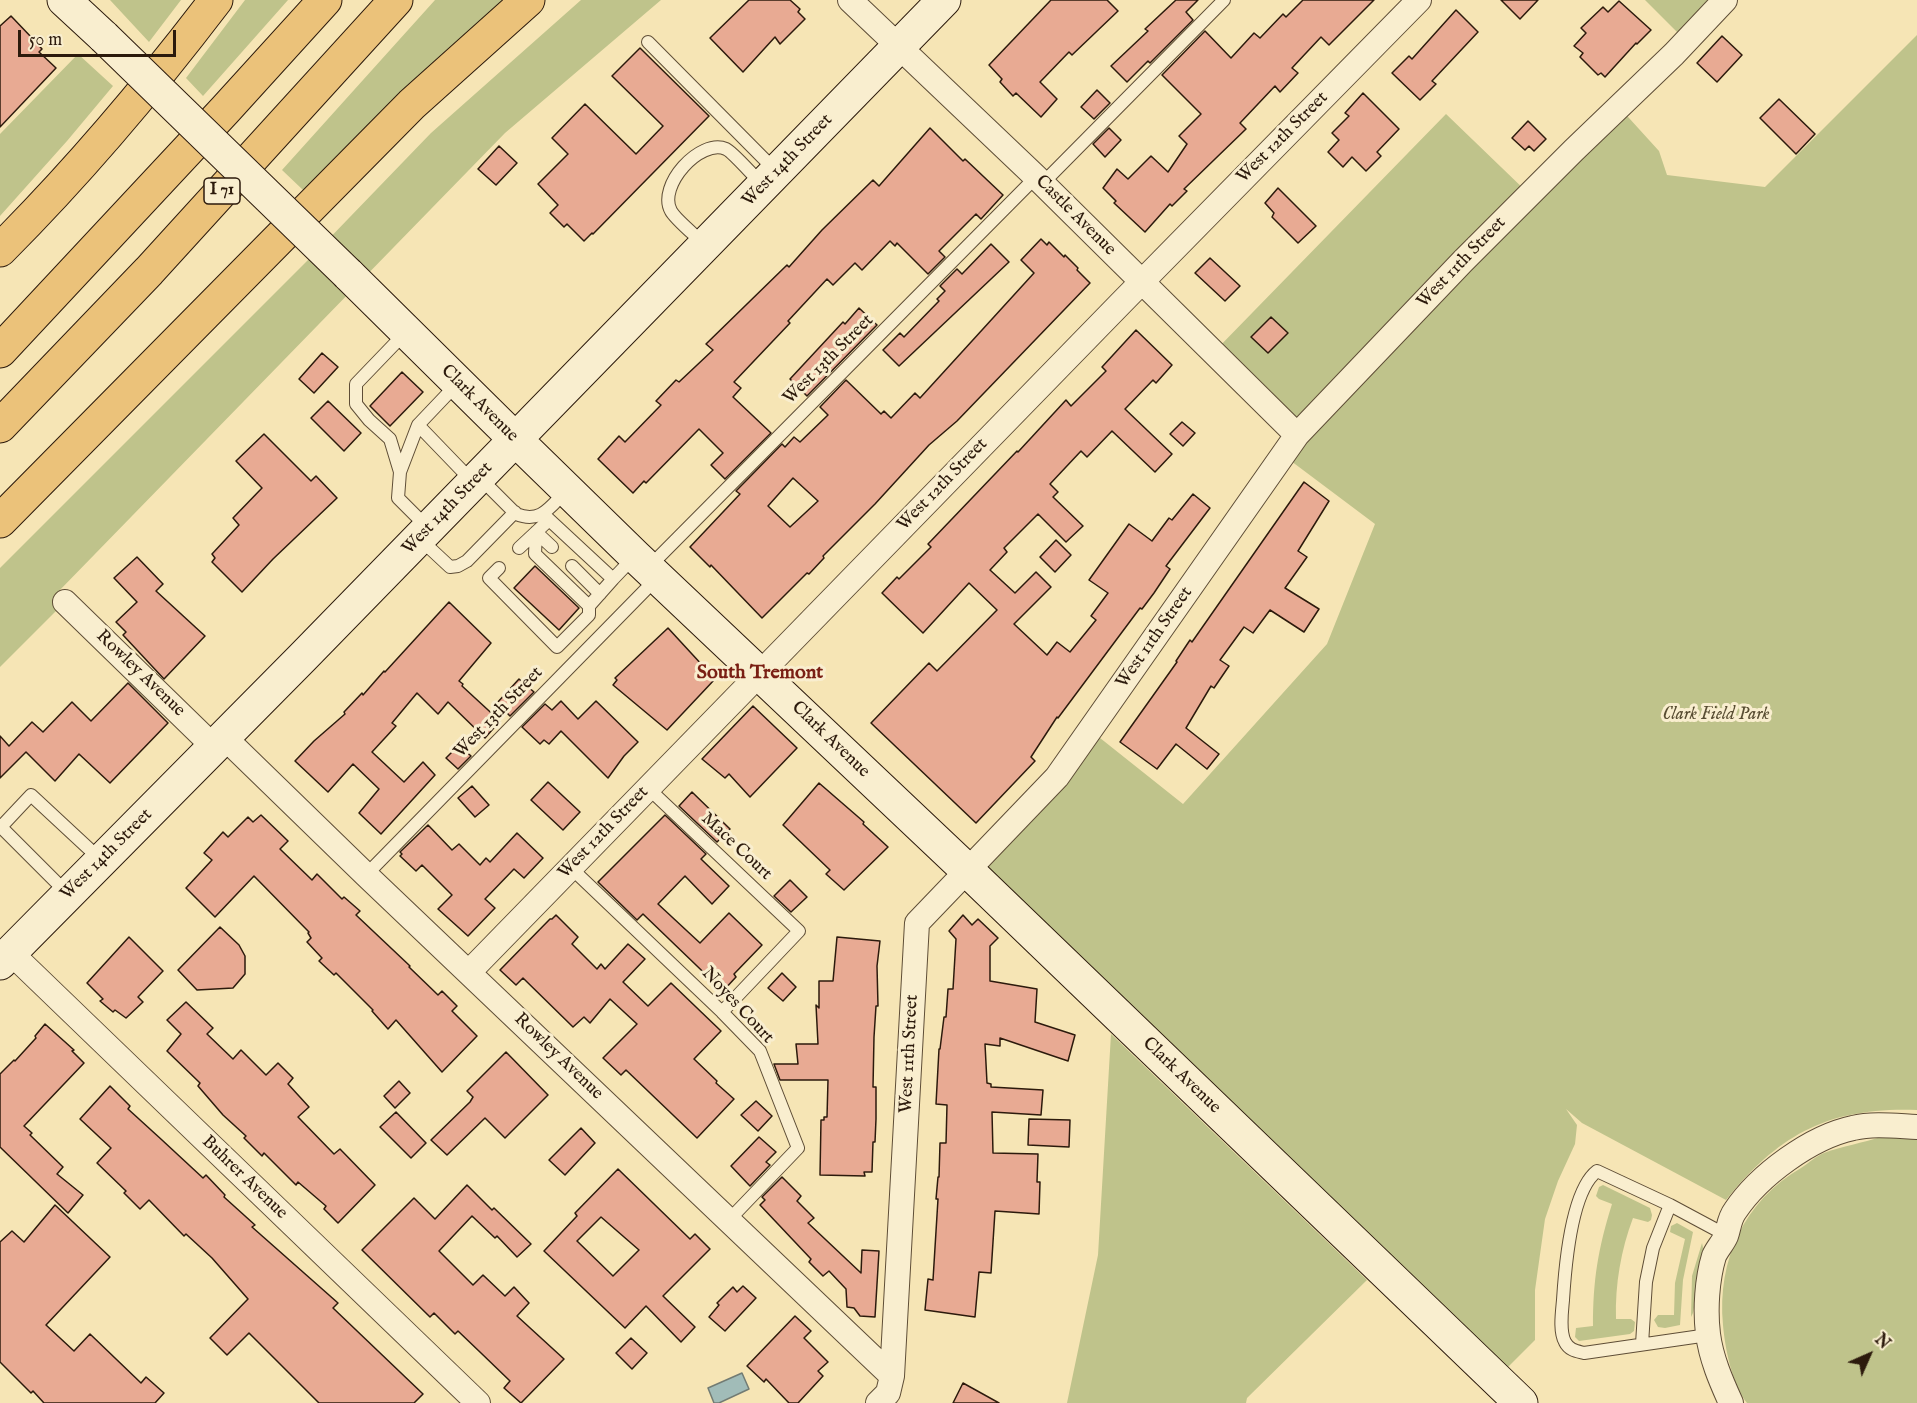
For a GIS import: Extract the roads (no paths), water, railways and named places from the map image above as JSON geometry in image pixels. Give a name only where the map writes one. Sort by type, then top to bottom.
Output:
[{"type":"highway","points":[[0,250],[48,202],[122,117],[216,0]]},
{"type":"highway","points":[[0,351],[325,0]]},
{"type":"highway","name":"I 71","points":[[0,425],[149,272],[396,0]]},
{"type":"highway","points":[[0,521],[412,104],[528,0]]},
{"type":"street","name":"Clark Avenue","points":[[64,0],[348,274],[567,490],[968,871],[1521,1403]]},
{"type":"street","name":"Castle Avenue","points":[[850,0],[1039,181],[1297,435]]},
{"type":"street","name":"West 14th Street","points":[[5,958],[516,440],[944,0]]},
{"type":"street","name":"West 12th Street","points":[[469,972],[1419,0]]},
{"type":"street","name":"West 11th Street","points":[[878,1403],[888,1393],[892,1376],[917,923],[1057,777],[1297,435],[1471,253],[1674,54],[1725,0]]},
{"type":"street","name":"Rowley Avenue","points":[[65,602],[366,875],[892,1376]]},
{"type":"street","name":"Buhrer Avenue","points":[[5,958],[478,1403]]},
{"type":"street","points":[[1731,1403],[1720,1378],[1708,1335],[1707,1311],[1715,1254],[1726,1235],[1728,1224],[1735,1211],[1764,1179],[1800,1149],[1821,1138],[1853,1128],[1886,1125],[1917,1127]]},
{"type":"lane","name":"West 13th Street","points":[[366,875],[647,567],[1224,0]]},
{"type":"lane","points":[[648,42],[770,179]]},
{"type":"lane","points":[[705,245],[670,211],[668,197],[670,185],[679,172],[698,153],[711,148],[727,149],[770,179]]},
{"type":"lane","points":[[400,472],[390,439],[369,420],[356,404],[356,384],[406,331]]},
{"type":"lane","points":[[458,383],[418,425],[400,472],[398,498],[450,567],[467,561],[515,512]]},
{"type":"lane","points":[[418,425],[476,480],[515,512],[523,517],[546,517],[613,579]]},
{"type":"lane","points":[[519,548],[536,532],[567,490]]},
{"type":"lane","points":[[536,532],[552,547]]},
{"type":"lane","points":[[536,532],[535,554],[589,606]]},
{"type":"lane","points":[[572,566],[600,594]]},
{"type":"lane","points":[[499,568],[489,578],[557,647],[589,615],[589,606],[613,579],[647,567]]},
{"type":"lane","name":"Mace Court","points":[[648,788],[799,931],[722,1012]]},
{"type":"lane","points":[[69,894],[1,827],[32,795],[102,861]]},
{"type":"lane","name":"Noyes Court","points":[[570,867],[760,1051],[798,1148],[728,1221]]},
{"type":"lane","points":[[1708,1335],[1584,1353],[1572,1350],[1564,1340],[1562,1318],[1568,1241],[1582,1196],[1591,1176],[1598,1171],[1726,1235]]},
{"type":"lane","points":[[1642,1344],[1646,1282],[1653,1248],[1670,1205]]},
{"type":"water","points":[[742,1373],[749,1389],[719,1403],[714,1403],[708,1388]]},
{"type":"district","name":"South Tremont","points":[[760,674]]},
{"type":"park label","name":"Clark Field Park","points":[[1716,715]]}]
